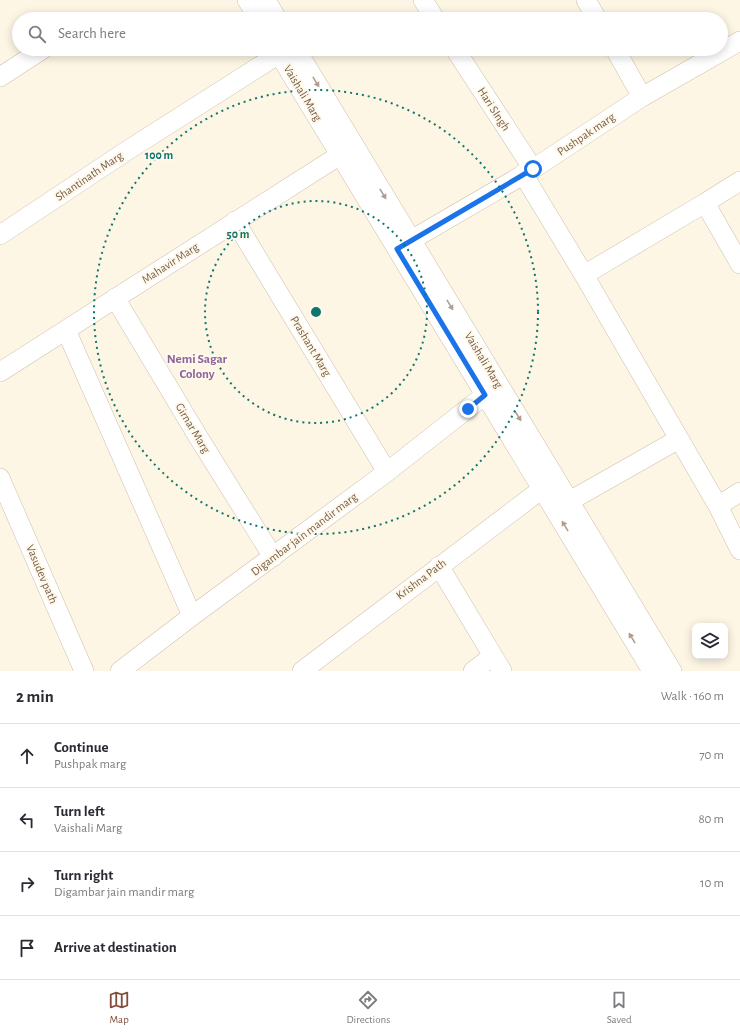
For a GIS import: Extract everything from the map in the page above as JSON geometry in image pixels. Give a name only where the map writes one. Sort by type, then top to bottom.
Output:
[{"type":"street","points":[[248,0],[255,12]]},
{"type":"street","points":[[266,0],[274,12]]},
{"type":"street","points":[[423,0],[431,12]]},
{"type":"street","points":[[586,0],[593,12]]},
{"type":"street","name":"Pushpak marg","points":[[728,48],[740,41]]},
{"type":"street","points":[[0,77],[32,56]]},
{"type":"street","name":"Shantinath Marg","points":[[0,236],[134,146],[276,56]]},
{"type":"street","name":"Vaishali Marg","points":[[287,56],[340,155],[404,244],[485,395],[542,489],[562,505],[652,671]]},
{"type":"street","name":"Vaishali Marg","points":[[287,56],[404,244],[562,505],[672,671]]},
{"type":"street","name":"Hari SIngh","points":[[459,56],[528,172],[584,275],[680,439],[718,506],[740,550]]},
{"type":"street","points":[[619,56],[642,97]]},
{"type":"street","name":"Pushpak marg","points":[[404,244],[528,172],[642,97],[714,56]]},
{"type":"street","name":"Mahavir Marg","points":[[0,372],[340,155]]},
{"type":"street","points":[[584,275],[740,181]]},
{"type":"street","points":[[705,203],[740,264]]},
{"type":"street","name":"Prashant Marg","points":[[236,221],[387,472]]},
{"type":"street","name":"Girnar Marg","points":[[114,298],[193,429],[273,557]]},
{"type":"street","points":[[66,330],[192,616]]},
{"type":"street","name":"Digambar jain mandir marg","points":[[120,671],[387,472],[485,395]]},
{"type":"street","points":[[562,505],[680,439]]},
{"type":"street","name":"Vasudev path","points":[[0,478],[84,671]]},
{"type":"street","name":"Krishna Path","points":[[302,671],[542,489]]},
{"type":"street","points":[[718,506],[740,492]]},
{"type":"street","points":[[439,566],[497,664],[473,671]]},
{"type":"district","name":"Nemi Sagar Colony","points":[[197,366]]},
{"type":"route","points":[[468,409],[485,395],[397,249],[533,169]]}]
